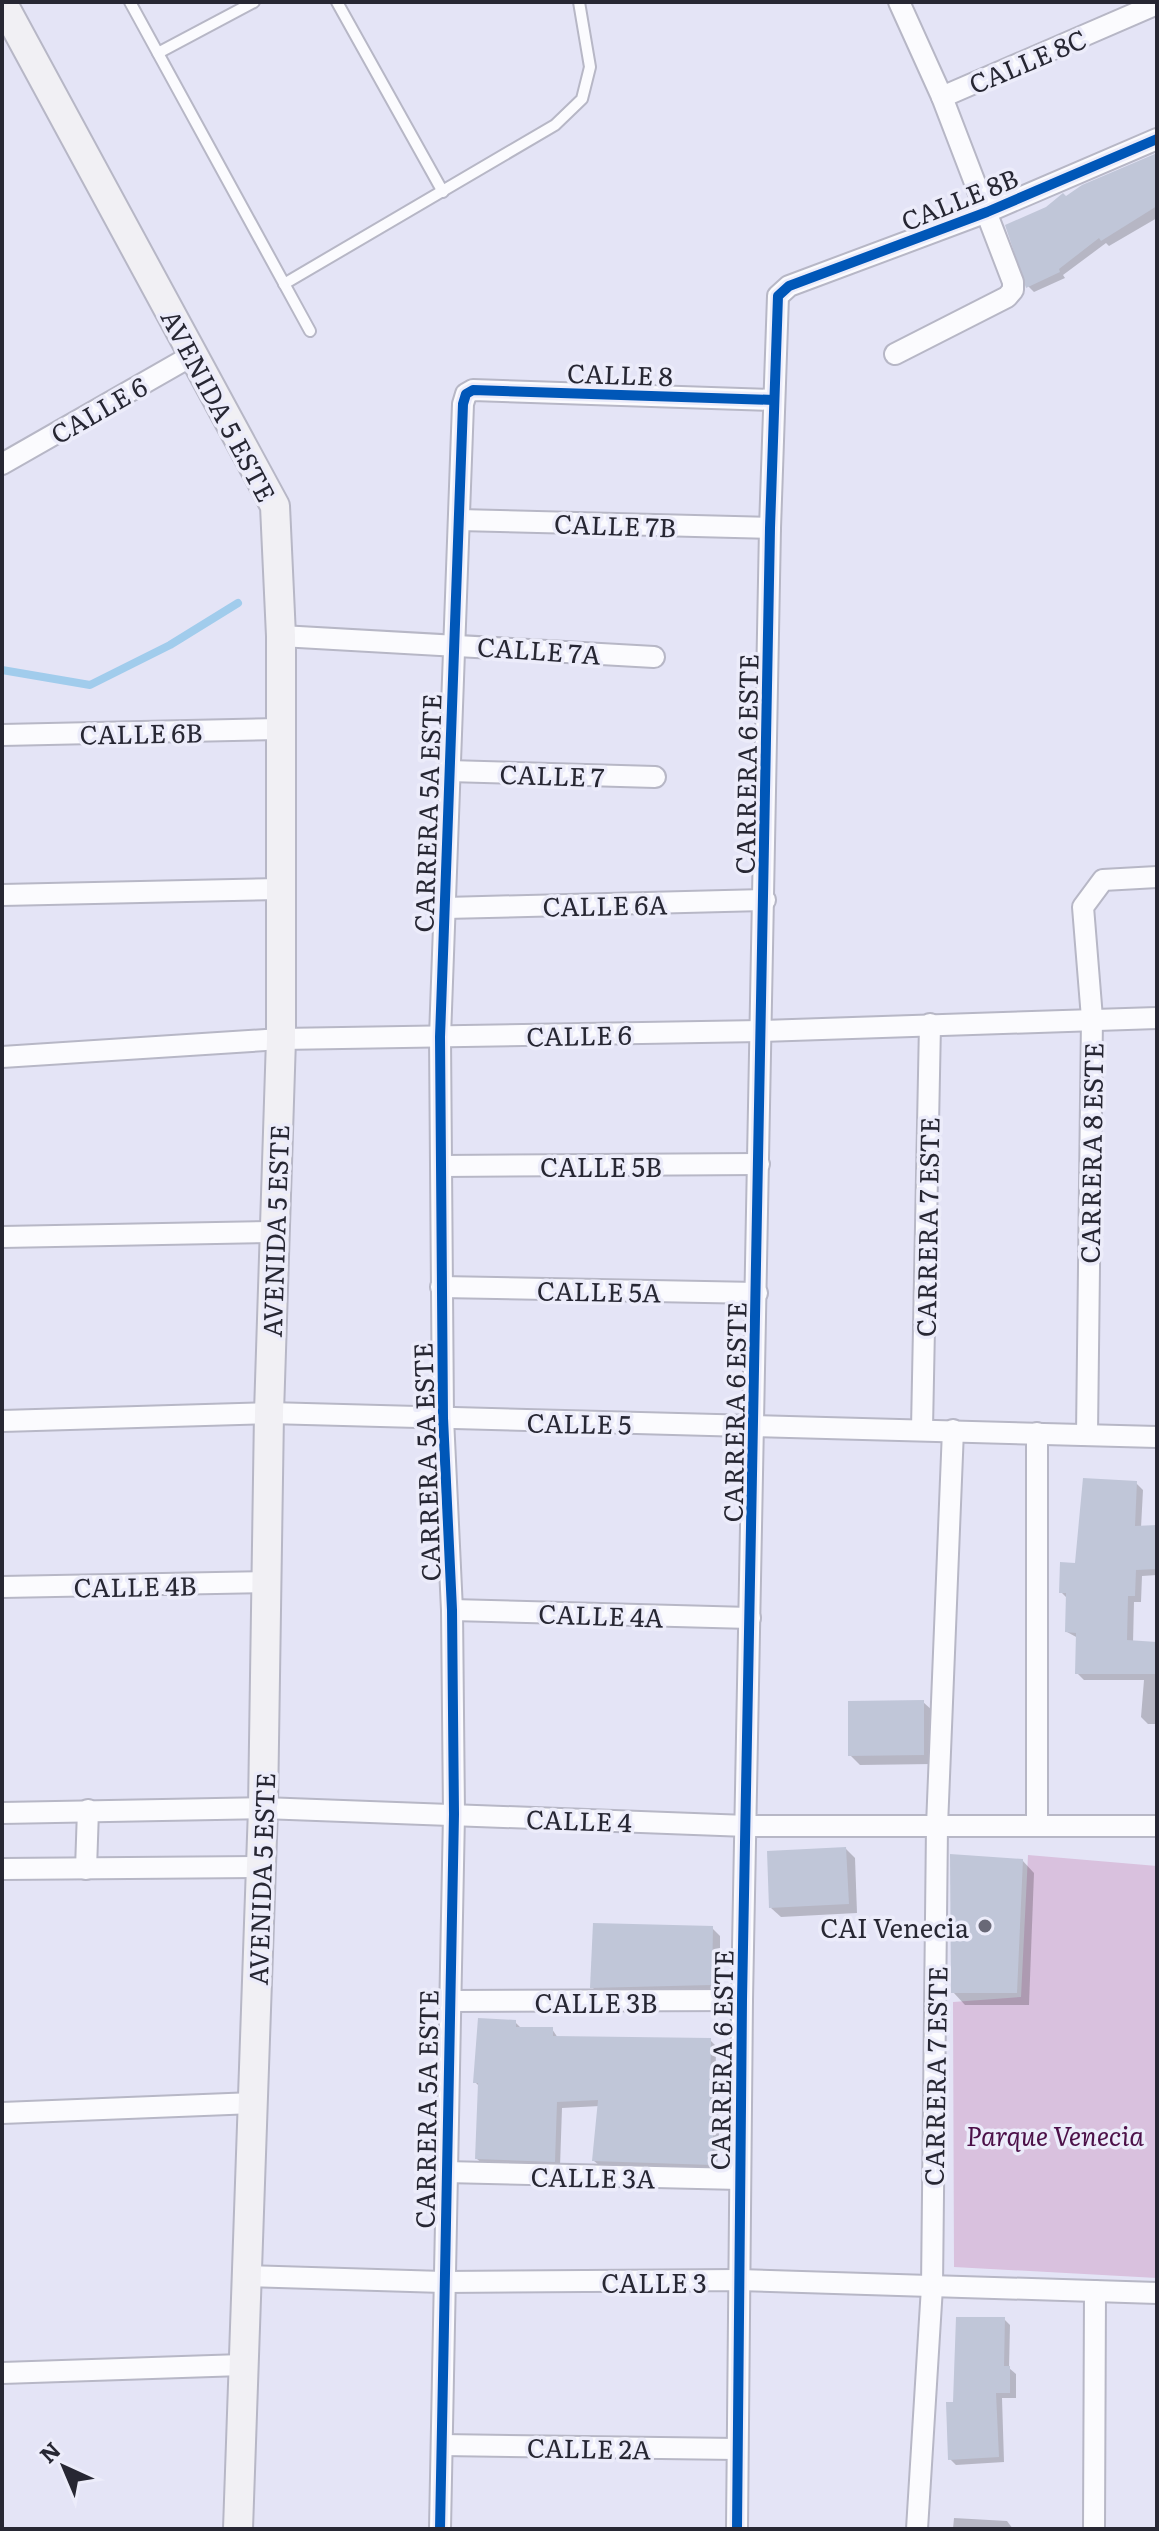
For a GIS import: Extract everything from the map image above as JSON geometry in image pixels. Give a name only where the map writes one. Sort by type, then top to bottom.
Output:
[{"type":"main road","name":"AVENIDA 5 ESTE","points":[[2,2],[275,506],[281,636],[281,1039],[273,1232],[263,1808],[238,2529]]},
{"type":"street","points":[[895,354],[1007,297],[1013,290],[987,212],[942,97],[899,2]]},
{"type":"street","name":"CALLE 8C","points":[[942,97],[1157,4]]},
{"type":"street","name":"CALLE 8B","points":[[778,296],[789,286],[987,212],[1157,139]]},
{"type":"street","name":"CARRERA 6 ESTE","points":[[737,2529],[742,2000],[770,528],[778,296]]},
{"type":"street","name":"CALLE 6","points":[[2,464],[193,355]]},
{"type":"street","name":"CALLE 8","points":[[466,394],[473,390],[774,400]]},
{"type":"street","name":"CARRERA 5A ESTE","points":[[440,2529],[454,1814],[452,1610],[443,1418],[440,1037],[466,394]]},
{"type":"street","name":"CALLE 7B","points":[[459,520],[770,528]]},
{"type":"street","name":"CALLE 7A","points":[[281,636],[654,657]]},
{"type":"street","name":"CALLE 6B","points":[[2,735],[280,729]]},
{"type":"street","name":"CALLE 7","points":[[449,771],[655,777]]},
{"type":"street","name":"CARRERA 8 ESTE","points":[[1087,1434],[1092,1018],[1083,907],[1103,880],[1157,877]]},
{"type":"street","points":[[2,895],[280,889]]},
{"type":"street","name":"CALLE 6A","points":[[445,908],[765,900]]},
{"type":"street","name":"CALLE 6","points":[[2,1057],[281,1039],[761,1031],[1157,1018]]},
{"type":"street","name":"CARRERA 7 ESTE","points":[[922,1429],[930,1024]]},
{"type":"street","name":"CALLE 5B","points":[[442,1166],[759,1164]]},
{"type":"street","points":[[2,1237],[273,1232]]},
{"type":"street","name":"CALLE 5A","points":[[441,1287],[757,1293]]},
{"type":"street","name":"CALLE 5","points":[[2,1421],[269,1413],[1157,1437]]},
{"type":"street","name":"CARRERA 7 ESTE","points":[[917,2529],[932,2287],[937,1826],[953,1430]]},
{"type":"street","points":[[1037,1433],[1037,1824]]},
{"type":"street","name":"CALLE 4B","points":[[2,1587],[268,1582]]},
{"type":"street","name":"CALLE 4A","points":[[452,1610],[750,1618]]},
{"type":"street","name":"CALLE 4","points":[[2,1813],[263,1808],[747,1826],[1157,1826]]},
{"type":"street","points":[[86,1869],[88,1810]]},
{"type":"street","points":[[2,1869],[260,1867]]},
{"type":"street","name":"CALLE 3B","points":[[450,2001],[742,2000]]},
{"type":"street","points":[[2,2113],[254,2103]]},
{"type":"street","name":"CALLE 3A","points":[[445,2172],[740,2179]]},
{"type":"street","name":"CALLE 3","points":[[247,2276],[443,2282],[739,2280],[1157,2293]]},
{"type":"street","points":[[1094,2529],[1095,2291]]},
{"type":"street","points":[[2,2373],[242,2365]]},
{"type":"street","name":"CALLE 2A","points":[[442,2445],[737,2449]]},
{"type":"lane","points":[[130,2],[310,331]]},
{"type":"lane","points":[[158,53],[254,2]]},
{"type":"lane","points":[[337,2],[443,192]]},
{"type":"lane","points":[[284,284],[555,125],[582,99],[590,67],[579,2]]},
{"type":"green space","name":"Parque Venecia","points":[[1028,1855],[1157,1866],[1157,2278],[954,2267],[953,2002],[1021,1997]]},
{"type":"building","points":[[1157,153],[1157,206],[1101,241],[1099,238],[1059,269],[1060,272],[1026,288],[1005,225],[1046,207],[1063,193],[1066,196],[1082,185]]},
{"type":"building","points":[[1083,1478],[1137,1481],[1135,1526],[1157,1525],[1157,1569],[1136,1570],[1135,1596],[1128,1596],[1127,1640],[1157,1642],[1157,1674],[1075,1674],[1076,1633],[1065,1632],[1066,1593],[1059,1593],[1060,1562],[1075,1563]]},
{"type":"building","points":[[924,1700],[924,1755],[848,1756],[848,1701]]},
{"type":"building","points":[[846,1847],[849,1904],[769,1908],[767,1851]]},
{"type":"building","name":"CAI Venecia","points":[[950,1854],[1023,1859],[1017,1993],[951,1993]]},
{"type":"building","points":[[593,1923],[713,1926],[712,1985],[590,1988]]},
{"type":"building","points":[[478,2018],[516,2020],[516,2027],[553,2027],[553,2036],[711,2038],[710,2108],[714,2108],[712,2165],[592,2161],[598,2100],[557,2102],[555,2162],[475,2159],[478,2083],[473,2083]]},
{"type":"building","points":[[956,2317],[1005,2317],[1004,2366],[1010,2366],[1010,2393],[996,2393],[999,2457],[948,2460],[946,2402],[953,2402]]},
{"type":"waterway","points":[[2,670],[90,685],[170,645],[238,603]]},
{"type":"cycle path","points":[[737,2529],[742,2000],[770,528],[778,296],[789,286],[987,212],[1157,139]]},
{"type":"cycle path","points":[[440,2529],[454,1814],[452,1610],[443,1418],[440,1037],[463,404],[466,394],[473,390],[774,400]]},
{"type":"place","name":"CAI Venecia","points":[[985,1926]]}]
